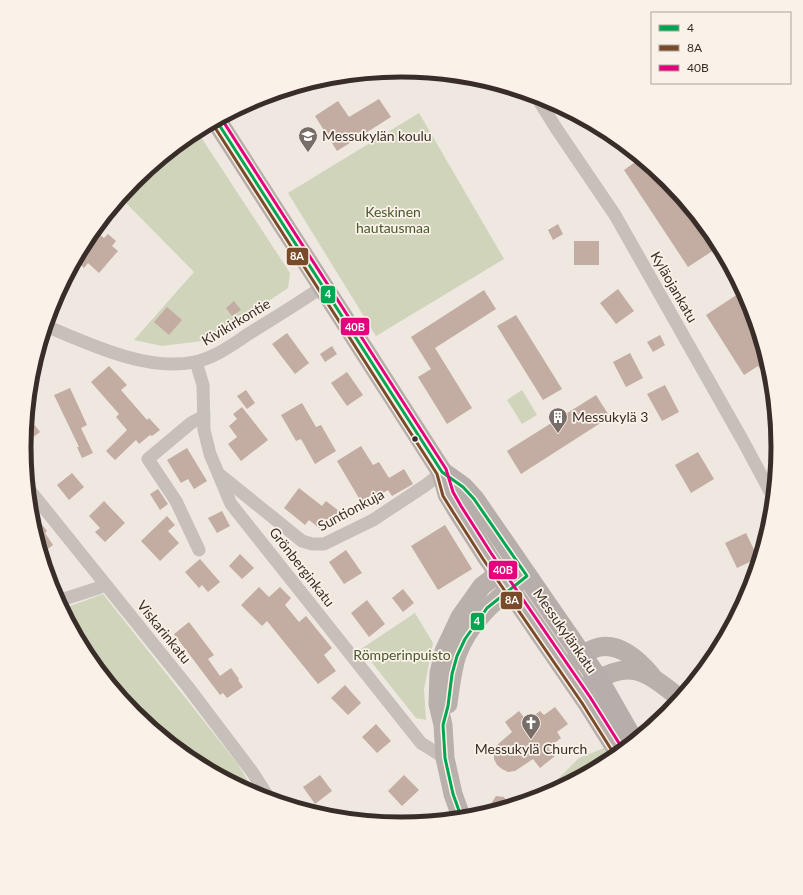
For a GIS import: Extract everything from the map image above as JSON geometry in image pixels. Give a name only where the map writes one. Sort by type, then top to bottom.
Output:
[{"type":"main road","name":"Messukylänkatu","points":[[219,125],[442,472],[445,485],[451,498],[504,581],[564,668],[617,749]]},
{"type":"main road","name":"Messukylänkatu","points":[[442,472],[462,487],[474,499],[598,678],[631,737]]},
{"type":"main road","points":[[460,813],[453,794],[445,758],[443,725],[438,704],[439,673],[444,651],[460,617],[482,586],[504,581],[522,568]]},
{"type":"main road","points":[[564,668],[590,650],[603,646],[622,649],[642,664],[653,677]]},
{"type":"main road","points":[[579,691],[598,678],[618,671],[630,670],[644,672],[653,677],[677,695]]},
{"type":"street","name":"Kyläojankatu","points":[[541,104],[615,215],[769,491]]},
{"type":"street","name":"Kivikirkontie","points":[[51,328],[94,346],[134,358],[161,364],[179,365],[196,362],[218,353],[322,287]]},
{"type":"street","name":"Grönberginkatu","points":[[196,362],[203,385],[204,430],[210,454],[231,504],[421,743],[445,758]]},
{"type":"street","points":[[199,550],[176,500],[148,459],[191,423],[204,416]]},
{"type":"street","name":"Suntionkuja","points":[[218,473],[302,541],[312,544],[324,544],[373,520],[426,485],[442,472]]},
{"type":"street","name":"Viskarinkatu","points":[[34,495],[188,687],[253,773],[265,792]]},
{"type":"street","points":[[64,599],[98,588],[105,584]]},
{"type":"green space","name":"Keskinen hautausmaa","points":[[419,113],[504,259],[376,336],[288,193]]},
{"type":"green space","points":[[200,136],[290,273],[288,288],[210,340],[162,346],[134,340],[194,272],[124,202],[157,169]]},
{"type":"green space","points":[[522,390],[537,415],[522,424],[507,400]]},
{"type":"green space","points":[[103,594],[237,763],[251,786],[196,756],[157,726],[123,692],[108,673],[93,653],[67,607]]},
{"type":"green space","name":"Römperinpuisto","points":[[415,613],[433,643],[424,689],[426,720],[416,718],[361,649]]},
{"type":"green space","points":[[604,748],[608,755],[565,780],[539,791],[556,781],[579,758]]},
{"type":"building","points":[[379,99],[391,117],[337,151],[315,116],[338,101],[349,117]]},
{"type":"building","points":[[636,161],[646,169],[680,203],[715,250],[688,267],[624,170]]},
{"type":"building","points":[[558,224],[563,234],[553,240],[548,230]]},
{"type":"building","points":[[99,234],[104,238],[108,234],[116,241],[112,246],[118,251],[99,273],[88,263],[84,268],[80,264]]},
{"type":"building","points":[[574,241],[599,241],[599,265],[574,265]]},
{"type":"building","points":[[618,289],[634,311],[616,324],[600,303]]},
{"type":"building","points":[[484,290],[496,309],[435,348],[472,408],[447,424],[418,377],[431,369],[411,337]]},
{"type":"building","points":[[738,294],[752,328],[765,377],[758,366],[744,375],[706,315]]},
{"type":"building","points":[[234,301],[241,310],[232,316],[226,308]]},
{"type":"building","points":[[167,307],[182,320],[169,335],[154,322]]},
{"type":"building","points":[[516,315],[562,389],[543,400],[497,326]]},
{"type":"building","points":[[287,333],[309,363],[295,374],[272,344]]},
{"type":"building","points":[[660,335],[665,345],[653,352],[647,342]]},
{"type":"building","points":[[332,346],[337,354],[325,362],[320,354]]},
{"type":"building","points":[[630,353],[643,378],[626,387],[613,362]]},
{"type":"building","points":[[109,366],[127,385],[121,390],[147,420],[149,418],[160,430],[152,436],[150,435],[139,444],[136,440],[115,460],[106,451],[127,430],[116,417],[119,414],[91,382]]},
{"type":"building","points":[[347,372],[363,395],[347,406],[331,383]]},
{"type":"building","points":[[665,385],[679,412],[662,421],[647,394]]},
{"type":"building","points":[[70,388],[87,425],[81,428],[93,453],[82,458],[77,447],[79,447],[54,395]]},
{"type":"building","points":[[246,390],[255,403],[247,409],[237,396]]},
{"type":"building","name":"Messukylä 3","points":[[596,395],[610,417],[521,474],[507,451]]},
{"type":"building","points":[[302,403],[316,427],[321,425],[336,451],[315,464],[301,439],[296,441],[281,415]]},
{"type":"building","points":[[242,407],[268,440],[241,461],[228,444],[237,437],[229,426],[237,419],[233,414]]},
{"type":"building","points":[[32,422],[40,432],[31,438]]},
{"type":"building","points":[[361,446],[373,465],[379,462],[389,478],[404,469],[413,484],[392,496],[388,490],[363,505],[337,461]]},
{"type":"building","points":[[187,448],[207,481],[194,489],[188,479],[181,483],[167,460]]},
{"type":"building","points":[[698,452],[714,479],[691,493],[675,465]]},
{"type":"building","points":[[72,473],[84,487],[69,500],[57,485]]},
{"type":"building","points":[[299,488],[322,506],[326,501],[339,511],[323,531],[309,520],[305,525],[284,508]]},
{"type":"building","points":[[158,489],[168,504],[160,510],[150,494]]},
{"type":"building","points":[[104,501],[125,523],[105,542],[95,532],[100,528],[89,516]]},
{"type":"building","points":[[222,511],[230,526],[217,533],[208,518]]},
{"type":"building","points":[[167,516],[175,525],[168,531],[179,543],[160,561],[141,541]]},
{"type":"building","points":[[38,519],[47,531],[45,533],[53,545],[46,550]]},
{"type":"building","points":[[445,525],[472,569],[438,590],[411,546]]},
{"type":"building","points":[[746,533],[756,554],[754,560],[737,568],[725,543]]},
{"type":"building","points":[[346,550],[362,573],[344,584],[329,562]]},
{"type":"building","points":[[240,554],[254,568],[242,579],[229,566]]},
{"type":"building","points":[[200,559],[220,582],[208,592],[202,585],[199,588],[185,572]]},
{"type":"building","points":[[259,587],[269,597],[280,587],[291,598],[285,605],[299,622],[306,616],[332,648],[324,655],[336,671],[318,684],[267,621],[262,626],[241,605]]},
{"type":"building","points":[[403,589],[414,603],[403,612],[392,598]]},
{"type":"building","points":[[367,600],[385,624],[369,637],[351,613]]},
{"type":"building","points":[[189,622],[214,655],[208,659],[220,676],[231,668],[243,687],[227,698],[223,693],[220,695],[174,634]]},
{"type":"building","points":[[345,685],[361,703],[348,715],[331,698]]},
{"type":"building","name":"Messukylä Church","points":[[555,707],[568,724],[557,732],[561,738],[548,748],[555,756],[540,768],[533,759],[515,771],[508,772],[497,765],[494,759],[496,746],[512,732],[505,722],[519,711],[527,721],[540,711],[544,715]]},
{"type":"building","points":[[376,724],[391,741],[377,753],[362,737]]},
{"type":"building","points":[[320,775],[332,791],[315,804],[303,787]]},
{"type":"building","points":[[404,775],[419,790],[402,806],[388,791]]},
{"type":"building","points":[[496,796],[504,797],[507,802],[492,806],[491,804]]},
{"type":"transit line","name":"40B","points":[[224,123],[446,469],[453,492],[461,506],[491,553],[590,697],[621,746]]},
{"type":"transit line","name":"4","points":[[219,125],[442,472],[463,487],[474,499],[527,576],[487,608],[465,639],[457,656],[452,674],[448,706],[443,725],[445,758],[453,794],[460,813]]},
{"type":"transit line","name":"8A","points":[[215,128],[437,474],[443,496],[453,512],[483,559],[582,703],[613,752]]},
{"type":"place","name":"Messukylän koulu","points":[[308,153]]},
{"type":"place","name":"Messukylä 3","points":[[558,434]]},
{"type":"place","name":"Messukylä Church","points":[[531,740]]}]
